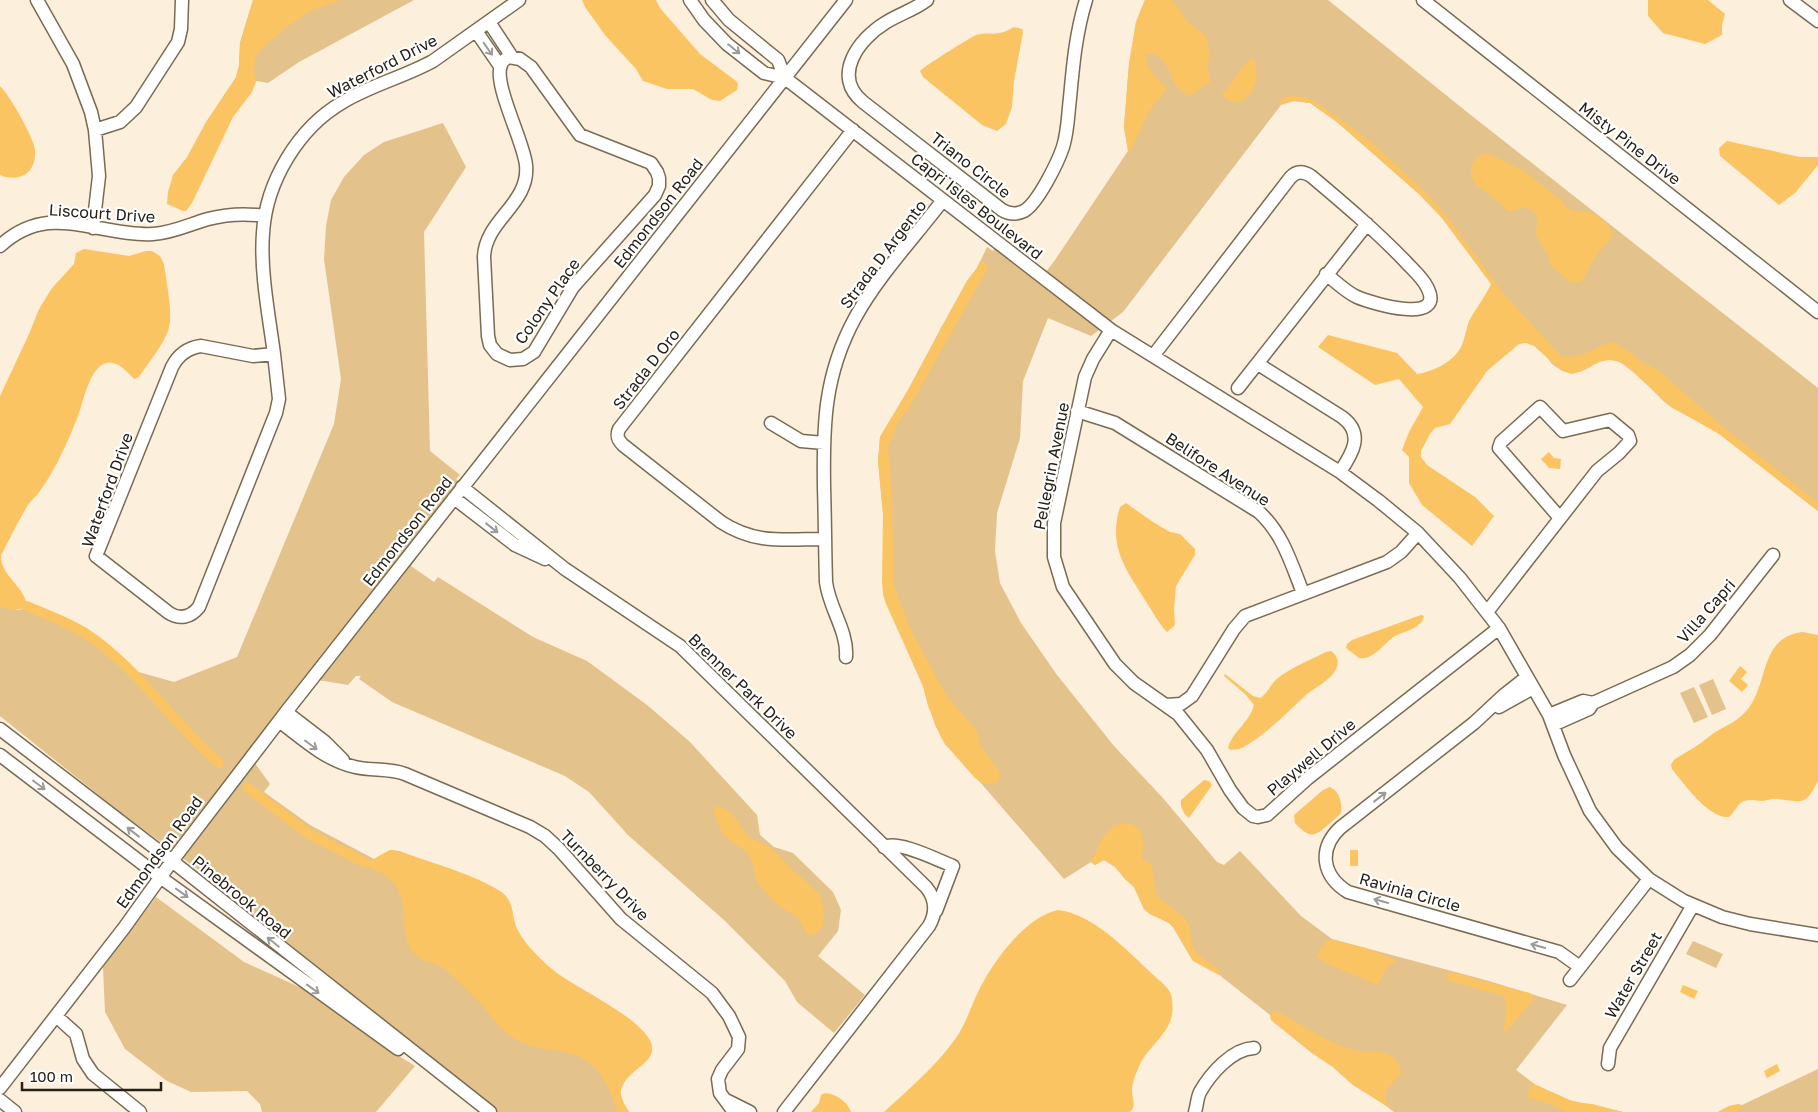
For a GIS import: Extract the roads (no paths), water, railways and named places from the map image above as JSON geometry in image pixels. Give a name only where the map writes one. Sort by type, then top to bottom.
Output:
[{"type":"street","points":[[36,0],[74,64],[86,95],[95,130],[98,176],[93,228]]},
{"type":"street","points":[[95,130],[120,122],[136,107],[178,42],[181,29],[182,0]]},
{"type":"street","name":"Waterford Drive","points":[[274,354],[253,356],[201,346],[188,350],[179,356],[172,367],[96,556],[173,616],[188,616],[199,606],[276,413],[279,399],[262,234],[265,216],[274,187],[285,162],[301,139],[319,120],[342,102],[433,61],[519,0]]},
{"type":"street","name":"Capri Isles Boulevard","points":[[690,0],[715,33],[764,73],[785,78],[1111,330],[1340,472],[1380,501],[1418,533],[1460,578],[1499,628],[1551,720],[1564,755],[1590,811],[1617,848],[1649,879],[1692,905],[1722,917],[1818,935]]},
{"type":"street","name":"Capri Isles Boulevard","points":[[712,0],[728,20],[778,60],[785,78]]},
{"type":"street","name":"Edmondson Road","points":[[0,1088],[124,928],[172,861],[283,716],[846,0]]},
{"type":"street","name":"Triano Circle","points":[[927,0],[909,12],[885,23],[869,37],[850,64],[848,78],[850,87],[863,102],[1002,210],[1012,214],[1020,213],[1029,207],[1052,174],[1063,147],[1078,27],[1086,0]]},
{"type":"street","name":"Misty Pine Drive","points":[[1422,0],[1818,312]]},
{"type":"street","points":[[1790,0],[1818,21]]},
{"type":"street","points":[[715,33],[728,20]]},
{"type":"street","name":"Colony Place","points":[[476,31],[500,66],[504,96],[524,154],[527,170],[523,189],[517,201],[493,230],[486,241],[484,252],[489,341],[497,354],[507,360],[515,361],[526,358],[534,352],[573,287],[655,195],[659,183],[657,172],[647,160],[580,135],[531,67],[520,58],[512,57],[489,22]]},
{"type":"street","points":[[500,66],[506,58],[512,57]]},
{"type":"street","name":"Strada D Oro","points":[[825,539],[764,539],[736,531],[721,522],[623,445],[615,436],[853,130]]},
{"type":"street","points":[[1153,356],[1295,174],[1301,172],[1310,176],[1389,244],[1423,281],[1430,294],[1428,304],[1420,310],[1411,310],[1363,299],[1354,295],[1326,274]]},
{"type":"street","name":"Strada D Argento","points":[[846,657],[846,641],[827,590],[824,443],[825,416],[830,383],[841,349],[851,327],[874,288],[943,200]]},
{"type":"street","name":"Liscourt Drive","points":[[0,246],[18,233],[42,224],[62,223],[132,234],[156,234],[221,216],[250,214],[265,216]]},
{"type":"street","points":[[1238,388],[1367,224]]},
{"type":"street","name":"Pellegrin Avenue","points":[[1111,330],[1088,369],[1077,412],[1054,523],[1053,547],[1056,568],[1068,598],[1118,668],[1134,683],[1166,705]]},
{"type":"street","points":[[1258,364],[1342,417],[1352,426],[1354,447],[1340,472]]},
{"type":"street","points":[[1487,612],[1597,471],[1619,453],[1630,439],[1628,435],[1610,420],[1563,431],[1540,406],[1501,442],[1499,448],[1560,518]]},
{"type":"street","name":"Belifore Avenue","points":[[1077,412],[1115,423],[1259,512],[1273,526],[1282,540],[1303,593]]},
{"type":"street","points":[[771,423],[801,441],[824,443]]},
{"type":"street","name":"Brenner Park Drive","points":[[462,487],[565,569],[680,646],[929,891],[934,902],[934,915]]},
{"type":"street","name":"Brenner Park Drive","points":[[454,498],[515,544],[565,569]]},
{"type":"street","points":[[1166,705],[1182,704],[1192,696],[1242,619],[1246,608],[1303,593],[1387,562],[1401,552],[1418,533]]},
{"type":"street","name":"Villa Capri","points":[[1551,720],[1589,709],[1593,703],[1681,662],[1700,646],[1773,555]]},
{"type":"street","name":"Playwell Drive","points":[[1166,705],[1178,714],[1199,739],[1243,808],[1253,816],[1263,817],[1270,813],[1308,778],[1499,628]]},
{"type":"street","name":"Ravinia Circle","points":[[1530,682],[1503,696],[1474,723],[1336,832],[1329,842],[1326,851],[1328,871],[1337,884],[1348,892],[1559,952],[1580,967]]},
{"type":"street","name":"Turnberry Drive","points":[[283,716],[324,742],[346,764],[358,768],[391,770],[405,774],[530,827],[552,842],[621,919],[702,984],[723,1006],[736,1030],[739,1041],[738,1049],[722,1070],[718,1079],[719,1090],[734,1112]]},
{"type":"street","name":"Pinebrook Road","points":[[0,729],[172,861],[490,1112]]},
{"type":"street","name":"Pinebrook Road","points":[[0,755],[160,877],[389,1044],[463,1091]]},
{"type":"street","points":[[784,1112],[926,930],[934,915],[953,866],[900,846],[890,844],[884,846]]},
{"type":"street","points":[[1570,980],[1649,879]]},
{"type":"street","name":"Water Street","points":[[1608,1064],[1610,1048],[1692,905]]},
{"type":"street","points":[[56,1016],[76,1034],[83,1059],[93,1074],[140,1112]]},
{"type":"street","points":[[1195,1112],[1200,1092],[1225,1061],[1237,1052],[1254,1048]]},
{"type":"street","points":[[0,1100],[15,1112]]},
{"type":"street","points":[[725,1100],[750,1112]]},
{"type":"waterway","points":[[27,606],[75,627],[101,645],[119,660],[219,763]]},
{"type":"waterway","points":[[248,788],[309,834],[366,863]]}]
